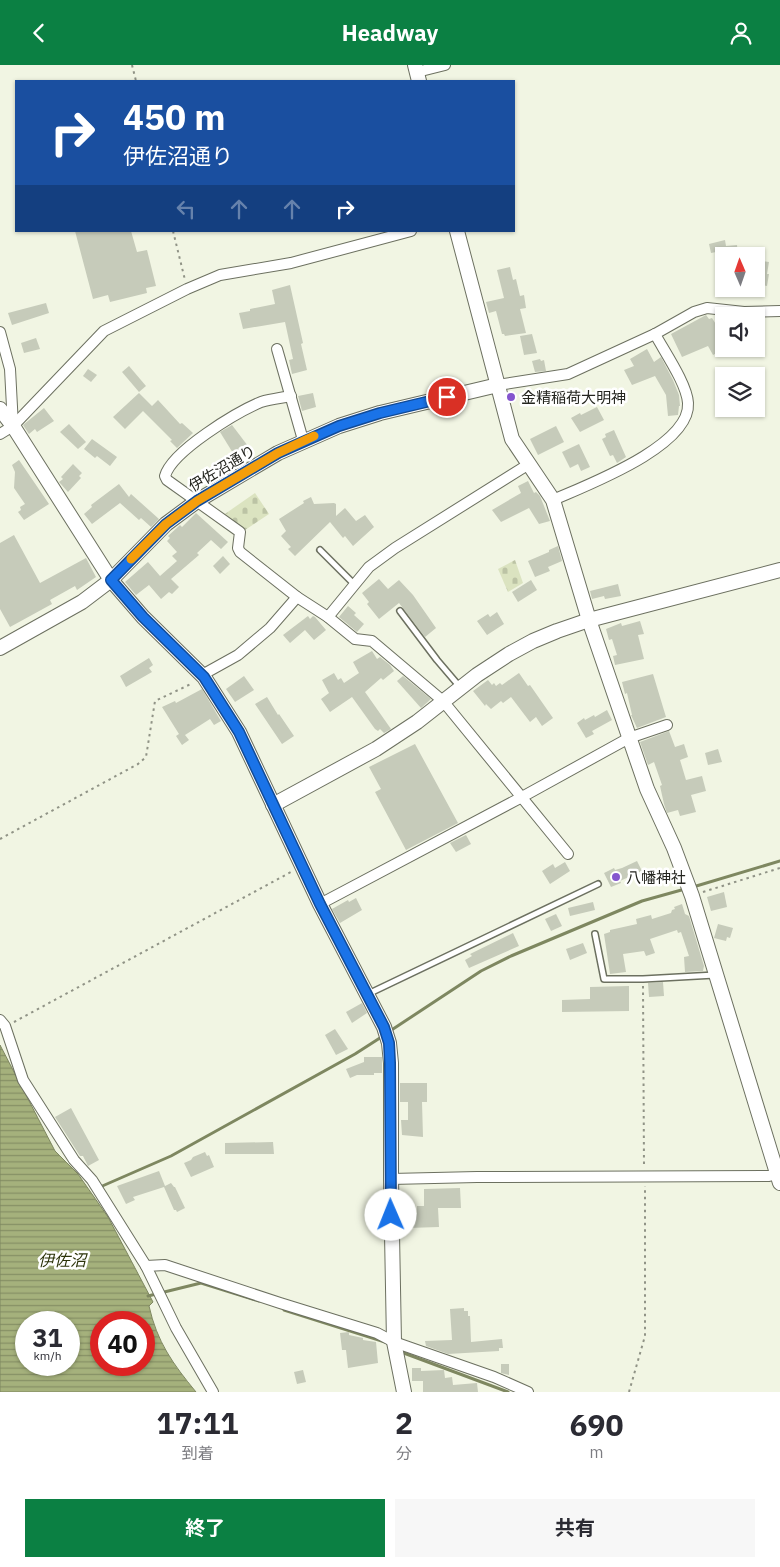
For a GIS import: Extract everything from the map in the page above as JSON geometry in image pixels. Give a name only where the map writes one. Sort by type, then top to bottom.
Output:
[{"type":"street","points":[[417,73],[445,65]]},
{"type":"street","points":[[0,434],[13,427],[104,331],[187,289],[220,275],[291,263],[407,232]]},
{"type":"street","points":[[456,232],[512,439],[554,500],[590,620],[646,789],[674,848],[692,896],[779,1179]]},
{"type":"street","points":[[498,385],[568,373],[655,333],[694,312],[707,309],[744,312],[780,311]]},
{"type":"street","points":[[0,332],[10,369],[13,427]]},
{"type":"street","points":[[554,500],[636,461],[671,437],[687,416],[688,402],[685,390],[655,333]]},
{"type":"street","points":[[277,349],[304,441]]},
{"type":"street","name":"伊佐沼通り","points":[[0,648],[82,602],[111,580],[166,524],[197,501],[278,453],[339,426],[380,413],[498,385]]},
{"type":"street","points":[[291,397],[272,399],[250,407],[191,444],[170,464],[165,476],[167,480],[240,532],[238,548],[240,552],[355,639],[372,641],[443,701],[568,854]]},
{"type":"street","points":[[0,409],[111,580],[143,617],[203,676],[239,732],[320,904],[384,1027],[389,1043],[390,1063],[390,1179],[394,1342],[404,1392]]},
{"type":"street","points":[[328,617],[369,567],[529,464]]},
{"type":"street","points":[[273,805],[376,749],[417,723],[461,687],[509,654],[532,641],[590,620],[780,570]]},
{"type":"street","points":[[203,676],[238,655],[270,628],[297,597]]},
{"type":"street","points":[[320,904],[629,738],[667,725]]},
{"type":"street","points":[[2,1023],[23,1080],[74,1161],[92,1180],[146,1266],[176,1329],[213,1392]]},
{"type":"street","points":[[390,1179],[769,1176],[779,1179]]},
{"type":"street","points":[[146,1266],[165,1265],[377,1333],[394,1342],[494,1377],[528,1392]]},
{"type":"lane","points":[[320,550],[355,585]]},
{"type":"lane","points":[[400,611],[437,660],[461,687]]},
{"type":"lane","points":[[368,994],[598,884]]},
{"type":"lane","points":[[595,934],[604,979],[716,975]]},
{"type":"path","points":[[132,65],[136,80]]},
{"type":"path","points":[[173,232],[187,289]]},
{"type":"path","points":[[0,839],[146,757],[155,701],[203,676]]},
{"type":"path","points":[[2,1023],[303,866]]},
{"type":"path","points":[[692,896],[780,869]]},
{"type":"green space","points":[[255,493],[269,514],[245,530],[242,530],[222,516]]},
{"type":"green space","points":[[515,560],[523,583],[508,592],[498,569]]},
{"type":"water","name":"伊佐沼","points":[[0,1045],[55,1151],[78,1174],[108,1217],[153,1302],[149,1306],[150,1311],[90,1311],[90,1376],[155,1376],[155,1328],[173,1362],[196,1392],[0,1392]]},
{"type":"building","points":[[75,232],[131,232],[137,252],[147,250],[156,286],[146,288],[147,293],[110,302],[108,295],[93,299]]},
{"type":"building","points":[[725,240],[726,246],[737,245],[737,247],[715,247],[715,252],[711,253],[709,244]]},
{"type":"building","points":[[765,261],[769,262],[767,286],[765,286]]},
{"type":"building","points":[[510,267],[513,280],[516,279],[520,296],[524,295],[526,308],[520,309],[526,333],[505,336],[502,334],[496,311],[489,313],[486,302],[504,298],[497,270]]},
{"type":"building","points":[[290,285],[307,370],[292,374],[289,360],[293,359],[285,322],[243,329],[239,313],[275,304],[272,290]]},
{"type":"building","points":[[46,303],[49,313],[12,325],[8,313]]},
{"type":"building","points":[[706,315],[709,319],[712,318],[715,323],[715,354],[713,355],[708,346],[682,357],[671,334]]},
{"type":"building","points":[[532,334],[537,353],[524,355],[520,336]]},
{"type":"building","points":[[36,338],[40,349],[24,353],[21,343]]},
{"type":"building","points":[[647,349],[654,362],[661,357],[673,380],[679,395],[680,406],[678,415],[668,416],[666,395],[655,376],[632,385],[624,370],[634,366],[630,359]]},
{"type":"building","points":[[540,359],[541,361],[544,360],[546,371],[535,372],[532,361]]},
{"type":"building","points":[[129,366],[146,386],[139,392],[122,372]]},
{"type":"building","points":[[88,369],[97,375],[91,382],[83,376]]},
{"type":"building","points":[[139,393],[152,406],[158,400],[180,424],[182,423],[193,433],[177,448],[170,441],[172,440],[143,411],[125,429],[113,417]]},
{"type":"building","points":[[313,393],[316,407],[302,411],[298,396]]},
{"type":"building","points":[[597,407],[604,420],[580,432],[571,418]]},
{"type":"building","points":[[44,408],[54,421],[37,432],[35,429],[29,434],[23,425]]},
{"type":"building","points":[[69,424],[86,442],[78,449],[60,432]]},
{"type":"building","points":[[232,425],[251,450],[236,458],[220,432]]},
{"type":"building","points":[[556,426],[564,442],[538,455],[530,439]]},
{"type":"building","points":[[614,430],[626,457],[617,463],[613,455],[610,456],[602,439],[606,437],[605,434]]},
{"type":"building","points":[[92,439],[117,457],[110,466],[97,456],[95,458],[84,449]]},
{"type":"building","points":[[579,444],[590,467],[581,471],[578,464],[570,468],[562,452]]},
{"type":"building","points":[[19,460],[49,504],[24,520],[18,512],[21,510],[20,507],[25,504],[14,488],[15,472],[12,465]]},
{"type":"building","points":[[73,464],[82,473],[79,476],[81,478],[68,492],[59,482]]},
{"type":"building","points":[[528,481],[534,493],[536,492],[540,496],[550,521],[539,524],[529,508],[501,522],[492,510],[521,493],[518,486]]},
{"type":"building","points":[[119,484],[129,497],[131,494],[159,519],[151,527],[141,518],[139,520],[120,503],[92,524],[84,514],[92,507],[91,505]]},
{"type":"building","points":[[311,497],[314,504],[336,504],[336,516],[345,508],[356,521],[365,515],[374,527],[353,546],[345,536],[343,538],[330,522],[295,556],[288,549],[291,547],[281,536],[286,531],[279,519]]},
{"type":"building","points":[[196,513],[228,542],[221,549],[211,540],[197,553],[199,555],[171,579],[179,587],[172,594],[169,592],[161,599],[149,585],[136,595],[125,582],[148,562],[160,576],[177,561],[172,556],[177,552],[167,541],[170,538],[168,536],[180,525],[182,527]]},
{"type":"building","points":[[14,535],[40,583],[86,558],[96,577],[77,590],[75,586],[50,600],[52,604],[10,627],[0,609],[0,543]]},
{"type":"building","points":[[558,546],[562,561],[548,567],[550,571],[535,577],[528,561]]},
{"type":"building","points":[[223,556],[230,564],[220,574],[213,566]]},
{"type":"building","points":[[379,579],[388,589],[399,580],[413,595],[436,628],[425,637],[399,603],[379,619],[367,604],[369,602],[362,593]]},
{"type":"building","points":[[531,580],[537,590],[518,602],[512,592]]},
{"type":"building","points":[[618,584],[621,596],[605,599],[604,596],[592,599],[590,591]]},
{"type":"building","points":[[348,606],[364,624],[357,632],[339,617]]},
{"type":"building","points":[[497,612],[504,624],[487,635],[477,621],[488,614],[490,617]]},
{"type":"building","points":[[308,616],[310,619],[313,616],[315,617],[326,630],[314,640],[305,630],[290,643],[283,635]]},
{"type":"building","points":[[640,621],[644,634],[638,635],[644,659],[615,665],[613,656],[617,655],[612,639],[609,640],[606,629],[621,623],[622,626]]},
{"type":"building","points":[[372,651],[377,659],[380,657],[394,671],[383,680],[381,678],[365,692],[391,729],[384,733],[380,729],[378,731],[375,729],[352,697],[330,712],[321,699],[329,693],[322,680],[334,673],[338,680],[341,678],[344,683],[359,673],[353,662]]},
{"type":"building","points":[[149,658],[153,665],[149,668],[152,672],[126,687],[120,676]]},
{"type":"building","points":[[519,673],[528,686],[530,685],[553,718],[542,726],[536,717],[530,722],[511,697],[503,703],[501,701],[491,709],[486,704],[485,706],[473,691],[488,680],[492,685],[494,683],[496,686],[500,683],[502,685]]},
{"type":"building","points":[[653,674],[666,717],[637,728],[631,715],[627,693],[625,694],[622,682]]},
{"type":"building","points":[[244,676],[254,690],[235,702],[226,689]]},
{"type":"building","points":[[403,676],[431,699],[421,708],[397,681]]},
{"type":"building","points":[[202,689],[221,721],[214,725],[210,719],[185,735],[189,740],[182,745],[176,736],[179,734],[162,707],[175,701],[176,703]]},
{"type":"building","points":[[267,697],[294,736],[282,744],[255,704]]},
{"type":"building","points":[[607,710],[612,720],[592,731],[594,734],[586,738],[577,723],[584,718],[585,720],[594,715],[595,717]]},
{"type":"building","points":[[669,731],[675,747],[684,744],[688,757],[680,760],[686,780],[702,776],[706,791],[691,795],[696,812],[680,816],[678,810],[667,813],[660,786],[662,785],[654,762],[648,765],[640,742]]},
{"type":"building","points":[[415,744],[458,823],[406,850],[375,792],[381,789],[369,767]]},
{"type":"building","points":[[718,749],[722,762],[708,765],[705,753]]},
{"type":"building","points":[[466,835],[471,844],[456,852],[450,843]]},
{"type":"building","points":[[637,861],[642,871],[611,887],[604,873]]},
{"type":"building","points":[[565,862],[570,871],[550,884],[542,871],[553,864],[555,868]]},
{"type":"building","points":[[724,892],[727,907],[711,911],[707,897]]},
{"type":"building","points":[[356,898],[362,910],[340,923],[332,909],[348,900],[349,902]]},
{"type":"building","points":[[593,902],[595,910],[570,916],[568,908]]},
{"type":"building","points":[[682,904],[685,914],[689,916],[704,966],[703,971],[685,972],[684,957],[689,956],[681,932],[678,933],[677,930],[650,939],[655,953],[646,956],[644,951],[623,954],[626,972],[610,974],[604,934],[610,932],[610,930],[637,924],[636,919],[651,915],[652,919],[671,913],[675,909],[674,907]]},
{"type":"building","points":[[556,914],[562,926],[551,931],[545,919]]},
{"type":"building","points":[[718,924],[733,928],[730,938],[727,937],[726,941],[714,938]]},
{"type":"building","points":[[513,933],[519,946],[469,968],[465,960],[472,956],[470,954]]},
{"type":"building","points":[[583,943],[587,953],[570,960],[566,949]]},
{"type":"building","points":[[663,982],[664,996],[649,997],[648,983]]},
{"type":"building","points":[[629,986],[629,1011],[562,1012],[562,1000],[590,999],[590,987]]},
{"type":"building","points":[[362,1003],[367,1013],[352,1023],[346,1012]]},
{"type":"building","points":[[335,1029],[348,1049],[336,1055],[325,1035]]},
{"type":"building","points":[[364,1057],[382,1057],[382,1073],[357,1075],[350,1078],[346,1069],[364,1062]]},
{"type":"building","points":[[400,1083],[427,1083],[427,1102],[422,1102],[423,1137],[402,1135],[401,1120],[408,1120],[408,1102],[400,1102]]},
{"type":"building","points":[[71,1108],[99,1160],[88,1166],[55,1117]]},
{"type":"building","points":[[273,1142],[274,1154],[225,1154],[225,1143]]},
{"type":"building","points":[[205,1152],[207,1156],[209,1155],[214,1167],[191,1177],[184,1163]]},
{"type":"building","points":[[159,1171],[165,1186],[171,1183],[175,1187],[185,1208],[177,1212],[174,1210],[164,1187],[133,1197],[135,1200],[126,1204],[117,1186]]},
{"type":"building","points":[[460,1188],[461,1208],[438,1208],[439,1227],[408,1228],[408,1215],[417,1214],[417,1206],[424,1206],[424,1189]]},
{"type":"building","points":[[464,1308],[464,1311],[468,1311],[468,1316],[470,1316],[471,1342],[502,1339],[503,1348],[499,1348],[499,1351],[448,1354],[426,1346],[425,1341],[452,1340],[450,1309]]},
{"type":"building","points":[[349,1332],[349,1335],[376,1342],[378,1363],[348,1368],[346,1350],[342,1350],[340,1333]]},
{"type":"building","points":[[501,1364],[509,1364],[509,1375],[501,1373]]},
{"type":"building","points":[[412,1368],[421,1368],[421,1371],[444,1370],[445,1378],[452,1377],[453,1385],[477,1383],[478,1392],[423,1392],[423,1381],[412,1381]]},
{"type":"building","points":[[303,1370],[306,1382],[297,1384],[294,1372]]},
{"type":"waterway","points":[[693,887],[780,861]]},
{"type":"waterway","points":[[390,1031],[481,971],[511,956],[642,901],[685,889]]},
{"type":"waterway","points":[[100,1187],[171,1156],[355,1054],[383,1036]]},
{"type":"waterway","points":[[148,1296],[201,1283],[259,1301]]},
{"type":"waterway","points":[[284,1310],[385,1342]]},
{"type":"waterway","points":[[401,1352],[508,1392]]},
{"type":"slow traffic","points":[[131,559],[166,524],[197,501],[278,453],[314,436]]},
{"type":"place","name":"金精稲荷大明神","points":[[511,397]]},
{"type":"place","name":"八幡神社","points":[[616,877]]},
{"type":"route","points":[[391,1215],[389,1043],[378,1013],[320,904],[239,732],[204,677],[143,617],[111,580],[166,524],[197,501],[278,453],[339,426],[380,413],[447,397]]}]
